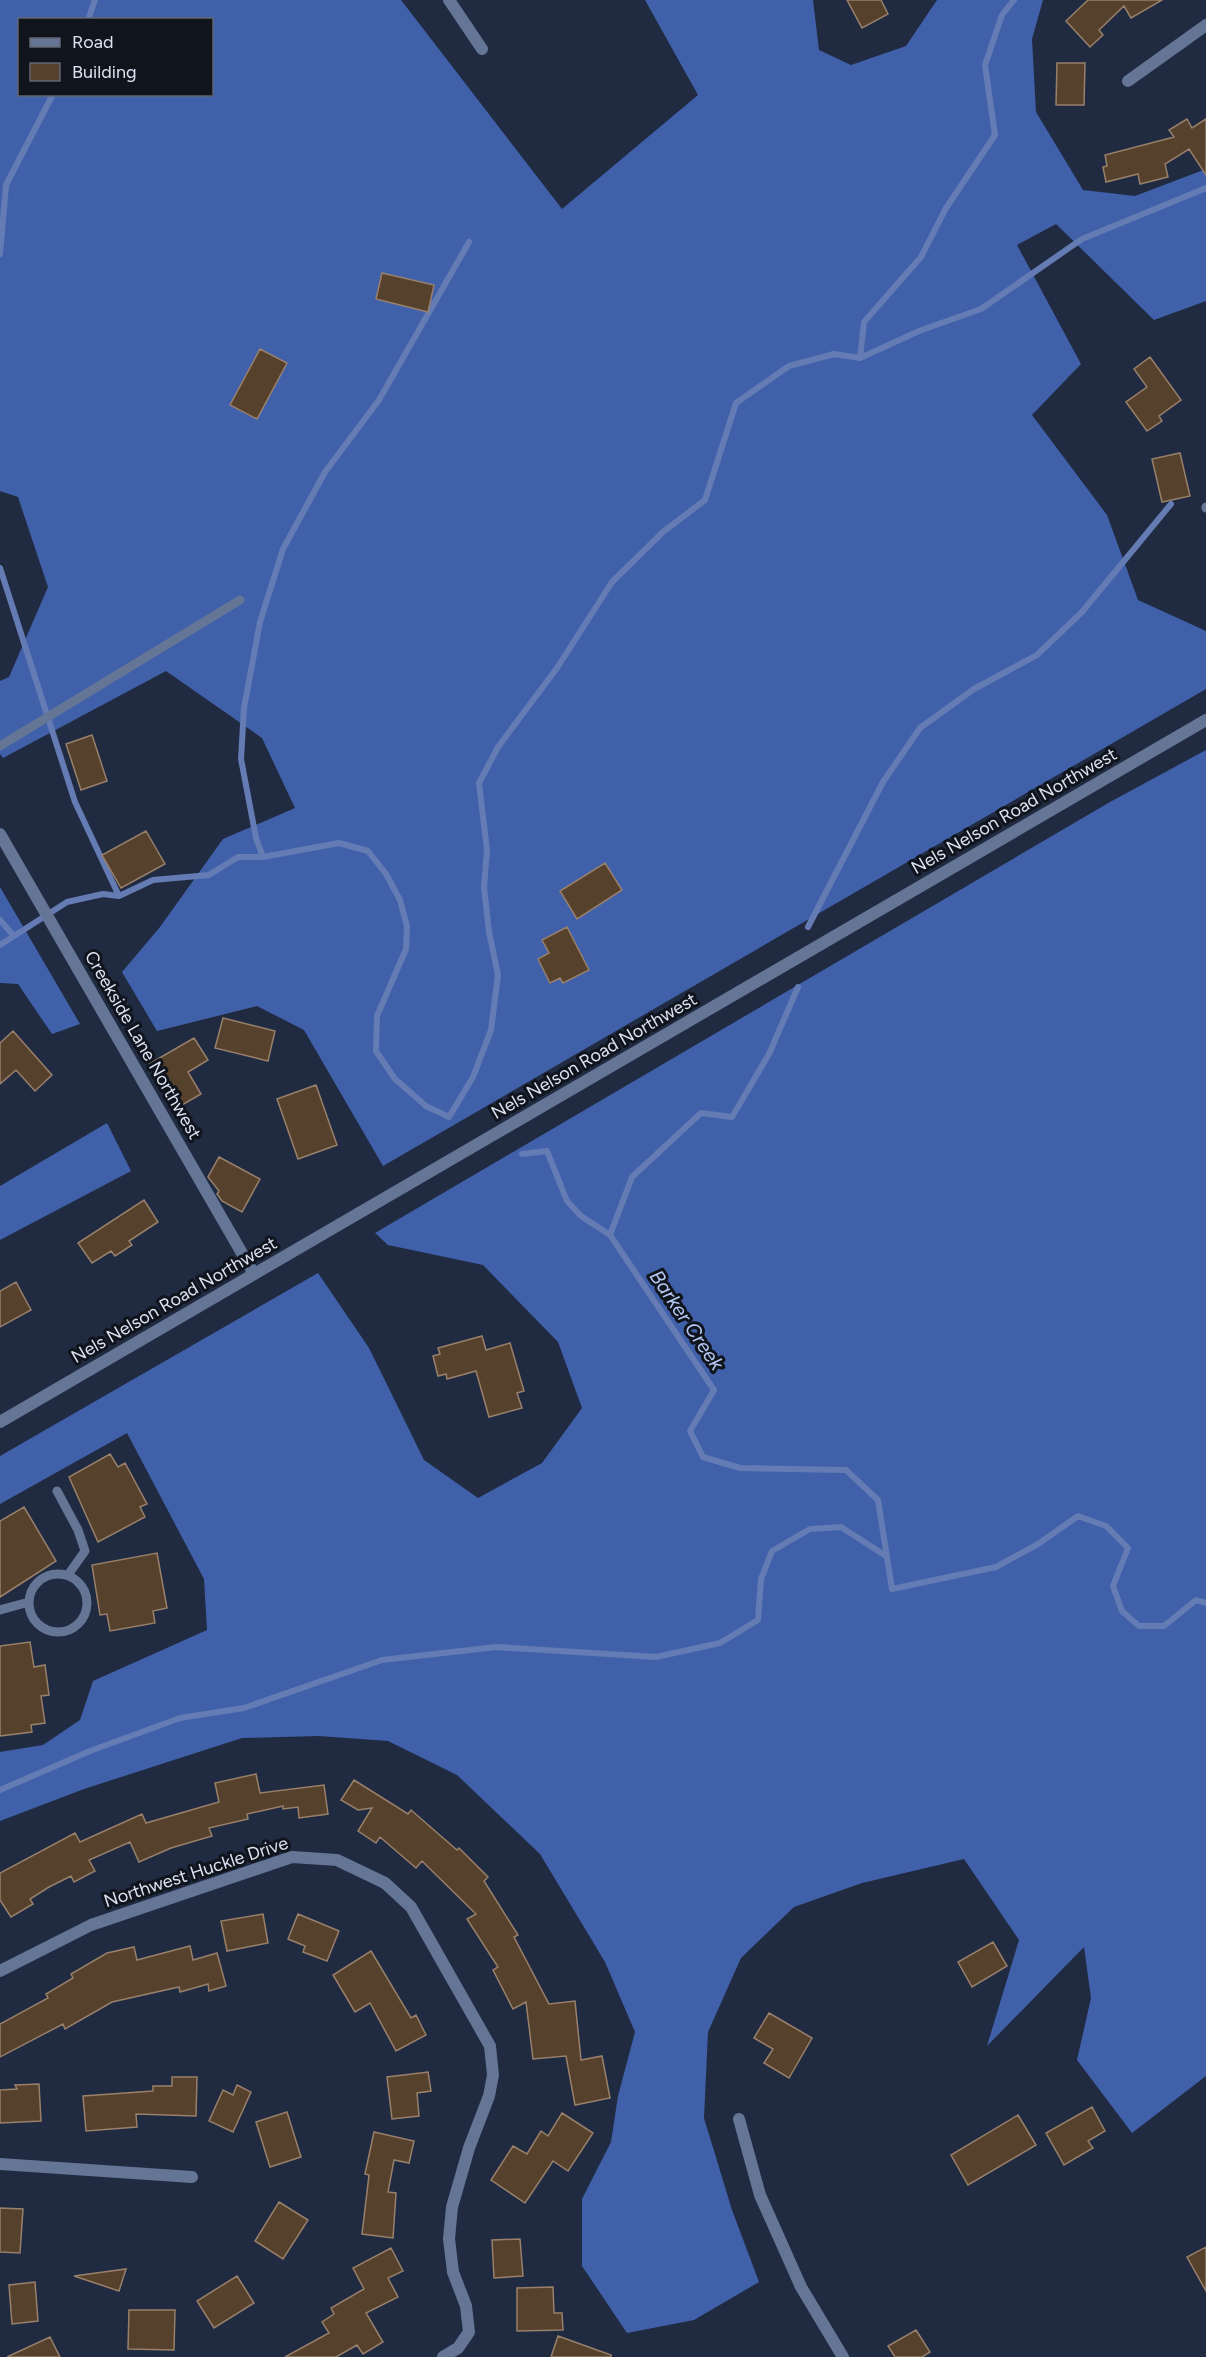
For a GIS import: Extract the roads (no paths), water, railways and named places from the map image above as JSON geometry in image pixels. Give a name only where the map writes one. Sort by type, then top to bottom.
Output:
[{"type":"street","points":[[449,0],[482,49]]},
{"type":"street","points":[[1128,81],[1206,25]]},
{"type":"street","name":"Nels Nelson Road Northwest","points":[[0,1422],[1206,720]]},
{"type":"street","name":"Creekside Lane Northwest","points":[[0,834],[254,1274]]},
{"type":"street","name":"Northwest Huckle Drive","points":[[0,1971],[91,1925],[292,1857],[337,1860],[385,1883],[411,1907],[490,2046],[493,2075],[489,2096],[469,2148],[452,2207],[449,2239],[453,2272],[466,2306],[469,2332],[458,2348],[443,2357]]},
{"type":"street","points":[[739,2119],[760,2195],[801,2287],[843,2357]]},
{"type":"street","points":[[0,2164],[192,2177]]},
{"type":"lane","points":[[0,746],[240,600]]},
{"type":"lane","points":[[57,1491],[78,1530],[85,1551],[68,1575]]},
{"type":"lane","points":[[59,1573],[68,1575],[83,1587],[87,1596],[87,1606],[79,1623],[61,1632],[42,1627],[31,1612],[29,1602],[35,1585],[42,1579],[59,1573]]},
{"type":"lane","points":[[0,1610],[29,1602]]},
{"type":"waterway","points":[[89,18],[95,0]]},
{"type":"waterway","points":[[860,358],[864,322],[921,257],[946,208],[995,135],[985,65],[1002,15],[1014,0]]},
{"type":"waterway","points":[[0,254],[6,185],[52,96]]},
{"type":"waterway","points":[[0,945],[67,902],[103,894],[119,896],[153,880],[209,875],[238,857],[263,857],[339,843],[368,851],[386,874],[400,900],[407,926],[406,949],[377,1016],[376,1051],[395,1079],[426,1106],[449,1117],[473,1077],[491,1030],[498,975],[489,932],[484,887],[487,850],[479,783],[498,747],[557,668],[612,582],[663,532],[705,500],[736,403],[789,366],[834,354],[860,358],[919,331],[981,309],[1082,239],[1206,188]]},
{"type":"waterway","points":[[263,857],[256,838],[241,759],[244,708],[260,622],[283,549],[325,472],[379,400],[469,242]]},
{"type":"waterway","points":[[808,927],[883,782],[920,728],[974,689],[1037,655],[1082,612],[1171,504]]},
{"type":"waterway","points":[[0,568],[75,802],[119,896]]},
{"type":"waterway","points":[[0,920],[13,935]]},
{"type":"waterway","points":[[610,1235],[632,1177],[701,1113],[732,1117],[769,1054],[798,987]]},
{"type":"waterway","name":"Barker Creek","points":[[522,1154],[547,1151],[567,1201],[581,1216],[610,1235],[714,1390],[690,1431],[703,1457],[740,1468],[846,1470],[878,1500],[892,1589],[996,1567],[1038,1544],[1078,1516],[1106,1526],[1128,1548],[1113,1586],[1122,1611],[1139,1626],[1164,1626],[1196,1600],[1206,1603]]},
{"type":"waterway","points":[[0,1790],[90,1751],[180,1718],[244,1708],[382,1660],[496,1647],[656,1657],[720,1643],[758,1620],[761,1579],[772,1551],[810,1529],[841,1527],[886,1556]]}]
